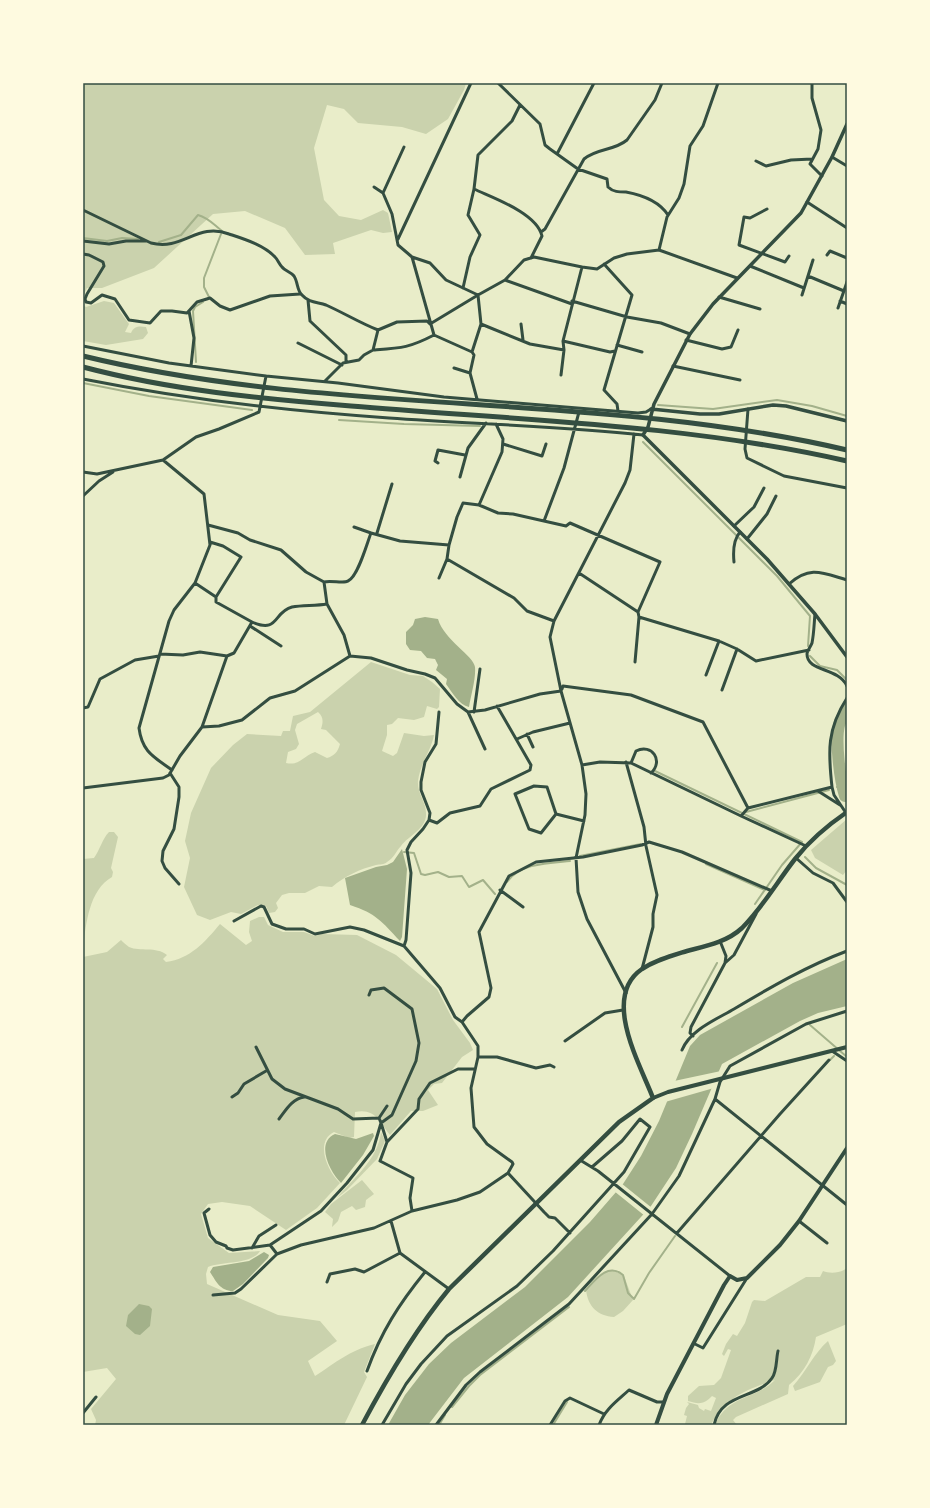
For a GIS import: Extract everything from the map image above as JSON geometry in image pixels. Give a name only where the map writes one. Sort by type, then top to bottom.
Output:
[{"type":"highway","points":[[83,356],[140,368],[260,386],[374,397],[664,420],[771,434],[847,450]]},
{"type":"highway","points":[[83,367],[137,379],[259,398],[596,425],[769,446],[847,461]]},
{"type":"main road","points":[[653,1098],[628,1036],[623,1010],[626,994],[633,979],[642,969],[660,960],[720,942],[740,929],[759,909],[768,890],[796,858],[802,845],[847,812]]},
{"type":"main road","points":[[362,1425],[412,1339],[429,1313],[449,1289],[619,1122],[653,1098],[668,1092],[847,1047]]},
{"type":"main road","points":[[656,1425],[663,1402],[720,1292],[730,1276],[737,1280],[747,1278],[780,1245],[799,1221],[847,1148]]},
{"type":"street","points":[[397,239],[471,83]]},
{"type":"street","points":[[498,83],[540,124],[545,145],[578,170],[607,179],[608,188],[611,190],[634,194],[659,203],[668,215]]},
{"type":"street","points":[[557,154],[594,83]]},
{"type":"street","points":[[541,232],[545,229],[578,170],[589,155],[614,147],[627,140],[655,100],[662,83]]},
{"type":"street","points":[[659,250],[668,215],[679,198],[684,184],[690,146],[703,126],[718,83]]},
{"type":"street","points":[[812,83],[812,98],[821,130],[818,149],[810,164],[822,176]]},
{"type":"street","points":[[463,288],[470,258],[480,235],[468,215],[474,189],[478,155],[512,121],[520,105]]},
{"type":"street","points":[[643,435],[650,422],[651,409],[686,340],[703,314],[801,214],[822,176],[847,124]]},
{"type":"street","points":[[383,193],[404,147]]},
{"type":"street","points":[[832,156],[847,166]]},
{"type":"street","points":[[756,161],[766,166],[791,160],[812,159]]},
{"type":"street","points":[[374,187],[383,193],[392,214],[398,245],[412,257],[430,263],[446,280],[478,295]]},
{"type":"street","points":[[474,189],[526,215],[541,232],[542,236],[531,258]]},
{"type":"street","points":[[807,202],[847,228]]},
{"type":"street","points":[[766,209],[750,218],[744,217],[739,245],[785,262],[788,256]]},
{"type":"street","points":[[83,210],[147,241],[160,245],[170,245],[203,231],[216,230],[229,234],[264,248],[275,257],[282,268],[294,275],[300,294],[308,300],[325,305],[359,323],[378,330],[401,322],[427,321],[430,324]]},
{"type":"street","points":[[83,240],[109,244],[126,241],[147,241]]},
{"type":"street","points":[[430,324],[505,280],[524,260],[534,257],[582,268],[597,269],[614,258],[627,254],[659,250],[737,278]]},
{"type":"street","points":[[827,255],[830,251],[847,258]]},
{"type":"street","points":[[83,254],[103,262],[104,266],[87,294],[85,299],[86,302],[91,303],[102,295],[116,299],[129,320],[150,323],[161,311],[172,310],[187,313],[197,302],[210,298],[220,306],[230,310],[270,296],[300,294]]},
{"type":"street","points":[[412,257],[434,335],[472,352]]},
{"type":"street","points":[[802,295],[813,260]]},
{"type":"street","points":[[604,264],[632,295],[627,317],[615,351],[604,390],[617,404],[618,411]]},
{"type":"street","points":[[750,266],[804,288]]},
{"type":"street","points":[[561,375],[564,350],[563,341],[582,268]]},
{"type":"street","points":[[808,276],[844,291]]},
{"type":"street","points":[[505,280],[572,302],[627,317],[661,323],[690,334]]},
{"type":"street","points":[[838,308],[847,282]]},
{"type":"street","points":[[477,399],[470,373],[474,356],[472,352],[481,324],[478,295]]},
{"type":"street","points":[[719,297],[760,309]]},
{"type":"street","points":[[308,300],[310,321],[346,355],[346,362]]},
{"type":"street","points":[[840,301],[847,304]]},
{"type":"street","points":[[189,311],[194,338],[191,366]]},
{"type":"street","points":[[481,324],[530,344],[564,350]]},
{"type":"street","points":[[521,324],[523,340]]},
{"type":"street","points":[[373,350],[378,330]]},
{"type":"street","points":[[686,340],[722,349],[731,347],[738,330]]},
{"type":"street","points":[[325,381],[342,364],[359,360],[373,350],[409,346],[434,335]]},
{"type":"street","points":[[563,341],[610,352],[615,351]]},
{"type":"street","points":[[298,343],[342,364]]},
{"type":"street","points":[[617,345],[642,352]]},
{"type":"street","points":[[83,346],[191,366],[266,376],[325,381],[477,399],[638,413],[646,412],[651,409],[700,414],[719,414],[773,405],[786,406],[847,421]]},
{"type":"street","points":[[673,366],[740,380]]},
{"type":"street","points":[[454,368],[470,373]]},
{"type":"street","points":[[83,472],[97,474],[163,460],[189,441],[259,412],[266,376]]},
{"type":"street","points":[[83,378],[171,396],[261,407],[391,418],[486,423],[643,435],[734,526],[738,534],[734,562]]},
{"type":"street","points":[[544,521],[564,468],[580,407]]},
{"type":"street","points":[[748,409],[745,450],[747,458],[784,476],[847,488]]},
{"type":"street","points":[[460,477],[465,455],[473,438],[486,423]]},
{"type":"street","points":[[479,505],[500,460],[503,439],[496,424]]},
{"type":"street","points":[[626,994],[587,919],[578,892],[576,858],[584,820],[586,794],[582,765],[561,691],[550,637],[554,620],[600,535],[627,477],[634,434]]},
{"type":"street","points":[[503,444],[542,456],[546,444]]},
{"type":"street","points":[[438,463],[435,461],[438,450],[465,455]]},
{"type":"street","points":[[163,460],[204,494],[210,542],[210,546],[195,583],[174,610],[139,728],[140,741],[148,752],[171,772],[178,787],[179,797],[174,830],[163,851],[162,861],[165,868],[179,884]]},
{"type":"street","points":[[83,496],[99,481],[115,471]]},
{"type":"street","points":[[377,533],[392,484]]},
{"type":"street","points":[[734,526],[754,507],[764,488]]},
{"type":"street","points":[[747,538],[767,514],[776,496]]},
{"type":"street","points":[[439,578],[446,559],[456,517],[463,503],[479,505],[498,513],[566,526],[570,523],[600,535],[660,562],[638,612],[639,618],[635,662]]},
{"type":"street","points":[[208,525],[238,533],[250,540],[281,550],[306,572],[324,582],[350,581],[356,572],[372,533]]},
{"type":"street","points":[[354,527],[400,540],[449,545]]},
{"type":"street","points":[[738,534],[747,538],[816,614],[847,657]]},
{"type":"street","points":[[210,542],[223,546],[241,557],[216,597],[216,602],[251,624],[281,646]]},
{"type":"street","points":[[446,559],[514,598],[527,611],[554,620]]},
{"type":"street","points":[[789,584],[810,571],[847,580]]},
{"type":"street","points":[[579,573],[638,612]]},
{"type":"street","points":[[324,582],[326,604],[344,636],[350,656]]},
{"type":"street","points":[[195,583],[216,597]]},
{"type":"street","points":[[251,624],[265,627],[270,626],[288,608],[326,604]]},
{"type":"street","points":[[816,614],[809,650],[807,653],[812,664],[816,667],[839,675],[847,686]]},
{"type":"street","points":[[639,618],[719,641],[756,661],[809,650]]},
{"type":"street","points":[[83,708],[88,707],[100,680],[135,660],[160,655],[182,655],[200,652],[227,656],[234,653],[251,624]]},
{"type":"street","points":[[706,675],[719,641]]},
{"type":"street","points":[[722,690],[737,650]]},
{"type":"street","points":[[83,788],[162,778],[171,772],[180,756],[202,727],[227,656]]},
{"type":"street","points":[[202,727],[219,726],[242,720],[270,698],[295,691],[331,670],[350,656],[371,658],[435,678],[457,704],[468,712],[485,749]]},
{"type":"street","points":[[474,712],[480,669]]},
{"type":"street","points":[[468,712],[474,712],[561,691],[563,686],[631,695],[703,722],[748,808]]},
{"type":"street","points":[[847,698],[837,714],[830,737],[832,787],[834,795],[847,812]]},
{"type":"street","points":[[428,820],[437,823],[450,813],[480,806],[490,789],[530,770],[530,765],[517,738],[497,706]]},
{"type":"street","points":[[404,946],[406,940],[411,872],[407,852],[410,842],[423,829],[430,813],[421,790],[421,782],[425,762],[436,744],[439,712]]},
{"type":"street","points":[[517,738],[570,723]]},
{"type":"street","points":[[527,734],[533,747]]},
{"type":"street","points":[[631,763],[636,751],[649,749],[656,755],[657,761],[656,767],[650,773]]},
{"type":"street","points":[[582,765],[600,762],[631,763],[742,814],[802,845]]},
{"type":"street","points":[[626,762],[644,827],[657,895],[653,914],[653,927],[642,969]]},
{"type":"street","points":[[534,786],[547,787],[556,814],[541,833],[528,830],[515,794],[534,786]]},
{"type":"street","points":[[742,814],[748,808],[819,792],[832,787]]},
{"type":"street","points":[[819,792],[842,806]]},
{"type":"street","points":[[556,814],[584,820]]},
{"type":"street","points":[[462,1022],[467,1016],[487,1000],[491,991],[478,936],[509,876],[536,862],[576,858],[650,842],[682,852],[768,890]]},
{"type":"street","points":[[796,858],[813,873],[833,883],[847,902]]},
{"type":"street","points":[[501,891],[523,907]]},
{"type":"street","points":[[213,1295],[236,1293],[277,1254],[301,1245],[374,1228],[412,1211],[457,1200],[480,1192],[508,1173],[513,1164],[487,1144],[474,1127],[471,1088],[478,1057],[478,1046],[475,1040],[462,1022],[455,1017],[440,988],[404,946],[364,930],[350,927],[315,934],[304,929],[286,929],[272,924],[264,908],[261,906],[234,921]]},
{"type":"street","points":[[693,1036],[690,1033],[691,1027],[726,963],[737,949],[759,909]]},
{"type":"street","points":[[720,942],[726,956],[726,963]]},
{"type":"street","points":[[682,1050],[699,1030],[772,985],[822,960],[847,951]]},
{"type":"street","points":[[209,1209],[204,1213],[204,1216],[213,1239],[232,1250],[270,1245],[321,1211],[342,1189],[371,1154],[377,1141],[378,1130],[381,1124],[392,1115],[401,1096],[416,1061],[419,1043],[412,1009],[384,988],[371,990],[369,995]]},
{"type":"street","points":[[565,1041],[605,1013],[623,1010]]},
{"type":"street","points":[[436,1425],[466,1385],[480,1372],[569,1304],[652,1214],[679,1176],[715,1099],[721,1078],[730,1066],[800,1027],[847,1011]]},
{"type":"street","points":[[256,1047],[266,1071],[272,1079],[285,1089],[338,1109],[353,1119],[379,1118]]},
{"type":"street","points":[[833,1051],[847,1061]]},
{"type":"street","points":[[478,1057],[497,1057],[536,1068],[550,1065],[554,1067]]},
{"type":"street","points":[[677,1233],[760,1136],[829,1060]]},
{"type":"street","points":[[412,1211],[410,1198],[413,1178],[380,1161],[387,1142],[418,1109],[419,1098],[430,1083],[458,1069],[475,1069]]},
{"type":"street","points":[[232,1097],[238,1093],[244,1084],[266,1071]]},
{"type":"street","points":[[279,1119],[297,1098],[306,1097]]},
{"type":"street","points":[[715,1099],[821,1186],[847,1205]]},
{"type":"street","points":[[379,1118],[387,1106]]},
{"type":"street","points":[[379,1118],[387,1142]]},
{"type":"street","points":[[382,1425],[406,1384],[421,1364],[447,1336],[518,1286],[615,1184],[630,1163],[650,1127],[640,1119],[622,1141],[592,1167]]},
{"type":"street","points":[[580,1160],[615,1184],[730,1276]]},
{"type":"street","points":[[508,1173],[550,1217],[555,1218],[570,1233]]},
{"type":"street","points":[[391,1221],[400,1252],[449,1289]]},
{"type":"street","points":[[799,1221],[827,1243]]},
{"type":"street","points":[[252,1248],[259,1236],[276,1225]]},
{"type":"street","points":[[270,1245],[277,1254]]},
{"type":"street","points":[[327,1282],[330,1274],[355,1269],[364,1272],[400,1252]]},
{"type":"street","points":[[367,1371],[375,1349],[401,1300],[425,1272]]},
{"type":"street","points":[[694,1344],[703,1348],[747,1278]]},
{"type":"street","points":[[714,1425],[717,1416],[727,1403],[767,1384],[773,1377],[778,1351]]},
{"type":"street","points":[[599,1425],[604,1414],[629,1390],[657,1402],[663,1402]]},
{"type":"street","points":[[83,1413],[96,1397]]},
{"type":"street","points":[[550,1425],[565,1401],[570,1398],[604,1414]]},
{"type":"shaded area","points":[[83,83],[466,83],[464,90],[448,119],[426,134],[402,127],[358,123],[344,109],[327,105],[314,148],[324,200],[339,216],[361,220],[383,210],[388,213],[392,232],[383,233],[371,230],[333,243],[335,254],[305,255],[285,228],[245,211],[213,214],[154,268],[102,288],[87,288],[83,296]]},
{"type":"shaded area","points":[[104,301],[114,303],[129,324],[125,332],[131,333],[137,327],[146,327],[148,333],[143,339],[106,345],[83,341],[83,305],[86,307]]},
{"type":"shaded area","points":[[425,617],[438,619],[446,634],[470,658],[475,667],[475,677],[469,707],[462,704],[456,698],[446,684],[447,679],[436,670],[438,665],[435,659],[427,658],[421,651],[410,650],[406,644],[406,632],[413,625],[415,619]]},
{"type":"shaded area","points":[[371,662],[410,675],[423,676],[440,689],[439,707],[437,709],[427,706],[424,717],[414,720],[398,718],[392,724],[387,725],[387,735],[382,751],[393,756],[397,753],[404,733],[424,736],[434,735],[418,781],[419,790],[426,809],[426,819],[424,823],[421,828],[404,842],[386,863],[358,871],[342,879],[332,887],[319,886],[305,893],[289,893],[282,895],[276,903],[278,908],[275,912],[269,913],[266,906],[258,905],[241,914],[231,912],[210,920],[197,915],[184,887],[190,858],[185,841],[191,813],[211,768],[233,745],[247,734],[281,736],[283,731],[290,731],[293,716],[310,712]],"holes":[[[318,712],[322,720],[321,729],[326,730],[340,744],[337,751],[334,755],[327,758],[315,752],[298,762],[291,764],[286,763],[288,752],[296,749],[299,744],[295,730],[297,724]]]},
{"type":"shaded area","points":[[847,819],[847,870],[843,875],[815,858],[811,850]]},
{"type":"shaded area","points":[[109,832],[114,832],[118,837],[111,868],[113,872],[112,877],[98,890],[90,908],[87,918],[83,948],[83,859],[94,858]]},
{"type":"shaded area","points":[[402,849],[407,869],[402,937],[400,941],[373,915],[350,905],[345,878],[393,862]]},
{"type":"shaded area","points":[[259,917],[264,917],[268,925],[283,932],[304,932],[315,936],[322,934],[357,935],[396,955],[437,989],[453,1020],[470,1043],[473,1050],[462,1057],[442,1083],[434,1084],[428,1090],[438,1105],[423,1111],[411,1111],[390,1135],[376,1117],[362,1111],[355,1112],[354,1137],[349,1138],[334,1132],[328,1137],[325,1143],[325,1157],[331,1172],[340,1183],[317,1208],[286,1230],[250,1206],[222,1202],[208,1204],[201,1214],[208,1238],[229,1253],[260,1251],[250,1259],[244,1261],[208,1267],[206,1274],[207,1284],[278,1315],[320,1321],[337,1341],[308,1361],[315,1376],[357,1350],[375,1344],[364,1372],[367,1377],[344,1425],[95,1425],[96,1420],[91,1409],[116,1379],[107,1368],[83,1372],[83,957],[107,952],[121,940],[129,947],[163,952],[167,955],[163,959],[166,962],[175,960],[196,949],[220,924],[246,945],[252,941],[249,932],[250,921]]},
{"type":"shaded area","points":[[847,959],[847,1006],[818,1013],[800,1021],[722,1064],[676,1168],[651,1206],[568,1297],[464,1378],[428,1425],[388,1425],[405,1395],[429,1364],[451,1343],[525,1287],[590,1222],[623,1184],[641,1156],[659,1121],[690,1046],[700,1035],[793,983]]},
{"type":"shaded area","points":[[381,1132],[385,1141],[377,1159],[347,1190],[337,1198],[370,1160],[379,1142]]},
{"type":"shaded area","points":[[373,1133],[374,1136],[363,1155],[341,1183],[333,1172],[326,1158],[326,1144],[329,1138],[335,1134],[356,1139]]},
{"type":"shaded area","points":[[362,1180],[374,1194],[366,1200],[365,1207],[356,1210],[352,1206],[341,1212],[338,1221],[332,1227],[333,1219],[325,1212],[331,1204]]},
{"type":"shaded area","points":[[264,1252],[269,1255],[268,1258],[243,1284],[233,1291],[229,1291],[222,1287],[216,1282],[210,1272],[213,1267],[249,1261]]},
{"type":"shaded area","points":[[847,1268],[847,1324],[816,1337],[813,1351],[800,1375],[789,1385],[788,1394],[736,1417],[733,1420],[737,1425],[715,1425],[720,1415],[727,1408],[759,1391],[775,1380],[755,1387],[737,1396],[723,1408],[711,1425],[685,1424],[687,1416],[684,1415],[689,1404],[687,1402],[698,1405],[699,1408],[704,1411],[705,1409],[711,1411],[716,1398],[712,1396],[704,1402],[698,1403],[688,1401],[688,1396],[699,1386],[714,1385],[721,1378],[731,1350],[728,1349],[724,1356],[722,1354],[726,1344],[733,1334],[737,1336],[745,1323],[754,1300],[765,1301],[806,1277],[820,1277],[823,1271],[835,1272],[842,1271]]},
{"type":"shaded area","points":[[609,1270],[615,1271],[624,1276],[633,1300],[623,1311],[614,1317],[603,1315],[595,1310],[589,1301],[586,1290],[598,1277]]},
{"type":"shaded area","points":[[139,1304],[149,1306],[152,1309],[150,1326],[140,1335],[135,1334],[126,1326],[128,1315]]},
{"type":"shaded area","points":[[828,1341],[836,1361],[833,1365],[828,1367],[820,1382],[795,1391],[793,1386],[818,1351]]},
{"type":"pier","points":[[721,1071],[714,1088],[665,1102],[674,1081]]},
{"type":"pier","points":[[621,1183],[652,1208],[645,1216],[614,1191]]},
{"type":"waterway","points":[[159,242],[181,235],[198,215],[202,216],[222,231]]},
{"type":"waterway","points":[[209,297],[204,287],[204,278],[221,234]]},
{"type":"waterway","points":[[83,238],[107,241],[122,238],[138,239]]},
{"type":"waterway","points":[[196,362],[193,311],[195,307],[203,302]]},
{"type":"waterway","points":[[83,383],[149,396],[252,410]]},
{"type":"waterway","points":[[658,405],[713,409],[777,400],[812,406],[847,416]]},
{"type":"waterway","points":[[339,420],[404,424],[480,426]]},
{"type":"waterway","points":[[643,442],[777,576],[810,616],[808,646]]},
{"type":"waterway","points":[[810,656],[820,666],[837,670],[847,680]]},
{"type":"waterway","points":[[845,796],[840,771],[838,732],[839,725],[847,708]]},
{"type":"waterway","points":[[655,771],[802,842],[782,865],[755,904]]},
{"type":"waterway","points":[[837,787],[842,786]]},
{"type":"waterway","points":[[746,812],[829,790]]},
{"type":"waterway","points":[[580,856],[641,844]]},
{"type":"waterway","points":[[404,852],[414,853],[421,874],[425,875],[438,872],[449,877],[462,876],[469,887],[483,880],[495,894]]},
{"type":"waterway","points":[[805,857],[816,868],[847,885]]},
{"type":"waterway","points":[[507,882],[519,871],[527,868],[536,865],[570,861]]},
{"type":"waterway","points":[[706,864],[765,890]]},
{"type":"waterway","points":[[682,1027],[717,963]]},
{"type":"waterway","points":[[810,1025],[847,1057]]},
{"type":"waterway","points":[[830,1060],[834,1056]]},
{"type":"waterway","points":[[585,1291],[602,1274],[612,1270],[623,1275],[628,1293],[634,1299],[649,1273],[675,1236]]},
{"type":"waterway","points":[[452,1407],[480,1375],[569,1307]]},
{"type":"waterway","points":[[553,1425],[567,1402]]},
{"type":"waterway","points":[[439,1425],[445,1415]]}]
